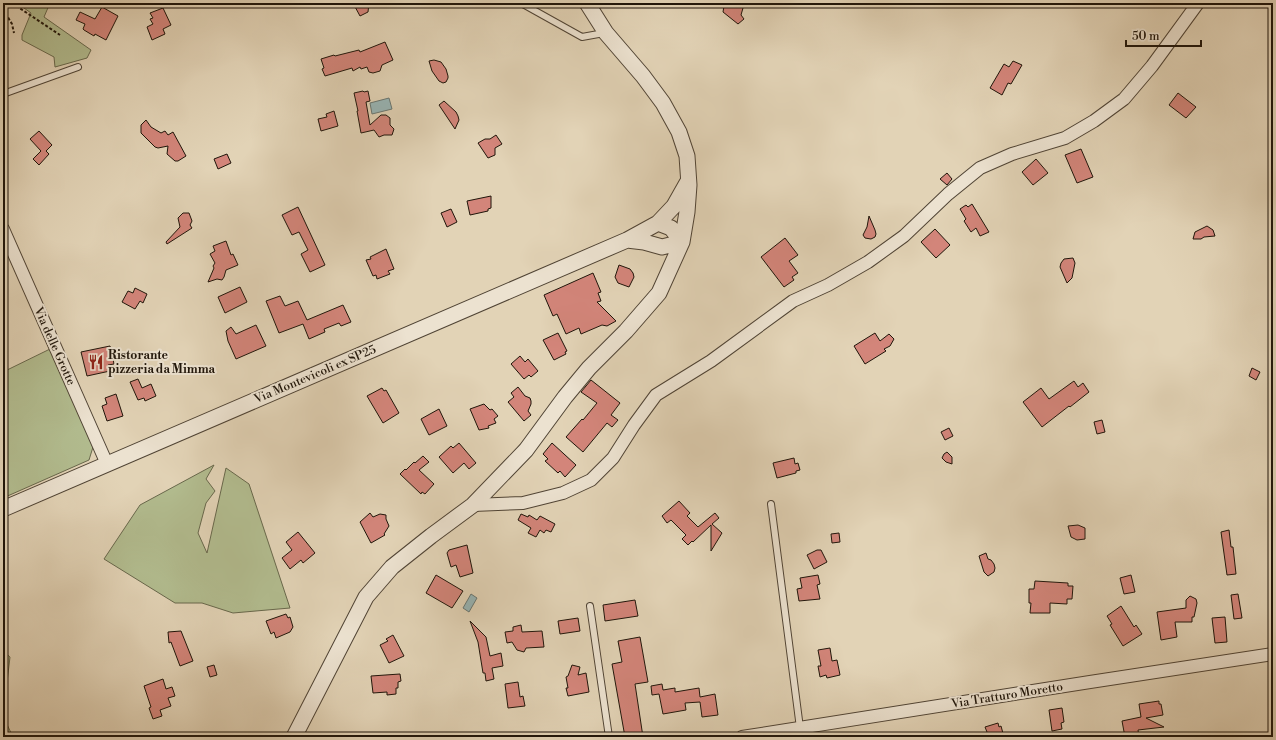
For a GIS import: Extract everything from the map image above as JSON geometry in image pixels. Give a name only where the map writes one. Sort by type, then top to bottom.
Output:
[{"type":"street","points":[[474,505],[523,502],[563,493],[591,480],[613,458],[634,425],[656,395],[711,361],[792,301],[828,285],[868,262],[904,236],[948,194],[980,168],[1012,154],[1065,138],[1094,121],[1124,99],[1152,66],[1198,3]]},
{"type":"street","points":[[294,737],[366,597],[392,567],[431,536],[474,505],[526,450],[565,397],[589,368],[626,331],[659,293],[682,242],[687,212],[689,180],[687,156],[679,132],[663,103],[643,76],[606,33],[593,6]]},
{"type":"street","name":"Via Montevicoli ex SP25","points":[[3,509],[627,240],[658,223],[674,206],[689,180]]},
{"type":"street","points":[[658,223],[671,228],[682,242]]},
{"type":"street","name":"Via delle Grotte","points":[[3,229],[108,464]]},
{"type":"street","points":[[627,240],[662,246],[682,242]]},
{"type":"street","points":[[644,242],[662,257],[670,271]]},
{"type":"street","name":"Via Tratturo Moretto","points":[[742,737],[1273,654]]},
{"type":"lane","points":[[521,3],[582,36],[606,33]]},
{"type":"lane","points":[[3,94],[78,67]]},
{"type":"lane","points":[[771,504],[800,728]]},
{"type":"lane","points":[[590,606],[609,737]]},
{"type":"path","points":[[12,3],[60,35]]},
{"type":"path","points":[[3,9],[12,24],[14,33]]},
{"type":"green space","points":[[17,3],[50,3],[44,17],[91,50],[87,58],[55,67],[54,57],[22,40],[22,35],[31,13]]},
{"type":"green space","points":[[50,349],[61,359],[93,447],[89,460],[3,498],[3,372]]},
{"type":"green space","points":[[214,465],[206,479],[215,491],[206,503],[198,533],[207,553],[226,468],[249,484],[290,608],[233,613],[202,603],[175,603],[104,559],[140,505]]},
{"type":"green space","points":[[3,651],[10,657],[3,716]]},
{"type":"green space","points":[[3,716],[13,737],[3,737]]},
{"type":"water","points":[[389,98],[392,109],[372,114],[370,103]]},
{"type":"water","points":[[471,594],[477,598],[469,612],[463,608]]},
{"type":"building","points":[[353,3],[369,3],[368,12],[360,16]]},
{"type":"building","points":[[726,3],[743,3],[741,15],[744,19],[738,24],[723,12]]},
{"type":"building","points":[[102,7],[118,16],[106,40],[95,34],[94,36],[84,30],[85,24],[76,20],[80,12],[95,19]]},
{"type":"building","points":[[163,8],[171,25],[163,29],[165,34],[152,40],[147,27],[153,24],[150,19],[153,18],[150,13]]},
{"type":"building","points":[[385,42],[393,60],[382,65],[380,71],[373,73],[369,72],[367,67],[361,69],[360,67],[353,71],[352,68],[325,76],[322,69],[324,68],[321,59],[359,50],[360,52]]},
{"type":"building","points":[[434,60],[441,62],[446,69],[448,78],[446,82],[443,83],[439,81],[432,71],[429,61]]},
{"type":"building","points":[[1013,61],[1022,65],[1011,84],[1008,83],[1002,95],[990,88],[1004,64],[1009,67]]},
{"type":"building","points":[[368,91],[370,101],[366,102],[370,125],[381,115],[386,115],[390,118],[390,125],[394,129],[392,135],[384,135],[379,137],[374,130],[361,133],[354,93]]},
{"type":"building","points":[[1178,93],[1196,107],[1186,118],[1169,105]]},
{"type":"building","points":[[444,101],[456,112],[458,116],[459,120],[455,129],[439,105]]},
{"type":"building","points":[[334,111],[338,126],[321,131],[318,119],[327,117],[326,114]]},
{"type":"building","points":[[146,120],[151,127],[161,133],[165,131],[168,135],[173,132],[186,156],[178,161],[175,161],[167,154],[168,146],[158,148],[155,147],[141,133],[141,125]]},
{"type":"building","points":[[39,131],[52,145],[46,151],[49,154],[39,165],[33,159],[41,151],[30,139]]},
{"type":"building","points":[[496,135],[502,144],[495,148],[495,155],[488,158],[478,143],[485,139],[490,139]]},
{"type":"building","points":[[1081,149],[1093,177],[1077,183],[1065,155]]},
{"type":"building","points":[[227,154],[231,163],[218,169],[214,159]]},
{"type":"building","points":[[1036,159],[1048,173],[1033,185],[1022,172]]},
{"type":"building","points":[[947,173],[952,179],[947,185],[940,179]]},
{"type":"building","points":[[491,196],[491,208],[488,209],[488,211],[470,215],[467,201]]},
{"type":"building","points":[[972,204],[989,232],[980,236],[976,228],[971,232],[964,221],[966,219],[960,209],[966,205],[968,207]]},
{"type":"building","points":[[298,207],[325,265],[310,272],[301,254],[308,250],[299,232],[292,235],[282,215]]},
{"type":"building","points":[[451,209],[457,222],[447,227],[441,213]]},
{"type":"building","points":[[183,213],[189,213],[192,221],[190,225],[192,228],[167,244],[166,242],[180,227],[178,218]]},
{"type":"building","points":[[869,216],[876,234],[875,237],[871,239],[865,238],[863,235],[867,227]]},
{"type":"building","points":[[1207,226],[1213,230],[1215,236],[1193,239],[1195,232]]},
{"type":"building","points":[[935,229],[950,245],[936,258],[921,242]]},
{"type":"building","points":[[785,238],[798,255],[789,261],[798,273],[792,277],[794,280],[784,287],[761,257]]},
{"type":"building","points":[[226,241],[231,255],[233,254],[238,265],[226,270],[222,280],[217,279],[208,282],[215,263],[210,254],[215,251],[213,246]]},
{"type":"building","points":[[386,249],[394,269],[388,271],[390,274],[377,279],[376,275],[373,276],[366,260],[371,259],[370,257]]},
{"type":"building","points":[[1073,258],[1075,263],[1072,278],[1067,283],[1060,267],[1064,259]]},
{"type":"building","points":[[619,265],[630,269],[633,273],[634,277],[629,287],[618,283],[615,277]]},
{"type":"building","points":[[593,273],[601,292],[598,293],[601,301],[597,302],[616,321],[607,326],[602,325],[581,334],[579,328],[566,334],[557,314],[553,316],[544,295]]},
{"type":"building","points":[[240,287],[247,302],[225,313],[218,297]]},
{"type":"building","points":[[135,288],[147,294],[143,303],[140,301],[135,309],[122,302],[128,291],[133,293]]},
{"type":"building","points":[[280,296],[285,306],[298,301],[307,320],[343,305],[351,322],[341,326],[339,323],[324,329],[325,332],[309,339],[303,324],[279,333],[266,301]]},
{"type":"building","points":[[256,325],[266,346],[236,359],[228,341],[226,331],[231,327],[236,334]]},
{"type":"building","points":[[558,333],[567,351],[565,352],[566,354],[554,360],[543,340]]},
{"type":"building","points":[[875,333],[880,341],[889,334],[894,339],[890,346],[884,349],[886,351],[865,364],[854,346]]},
{"type":"building","points":[[110,346],[114,364],[108,365],[110,371],[87,376],[81,352]]},
{"type":"building","points":[[520,356],[525,362],[528,359],[538,371],[531,377],[529,375],[524,379],[511,364]]},
{"type":"building","points":[[1252,368],[1260,372],[1256,380],[1249,376]]},
{"type":"building","points":[[138,379],[142,388],[151,384],[156,396],[145,401],[144,398],[138,400],[130,382]]},
{"type":"building","points":[[591,380],[620,403],[611,415],[618,420],[612,427],[607,423],[583,452],[566,437],[597,403],[581,392]]},
{"type":"building","points":[[1074,381],[1078,387],[1083,383],[1089,392],[1042,427],[1023,402],[1041,388],[1049,399]]},
{"type":"building","points":[[518,387],[525,396],[530,398],[531,401],[528,411],[531,415],[524,421],[508,402],[514,397],[511,393]]},
{"type":"building","points":[[382,388],[384,391],[386,390],[399,413],[383,423],[367,396]]},
{"type":"building","points":[[116,394],[123,416],[107,421],[102,406],[107,404],[105,398]]},
{"type":"building","points":[[484,404],[490,410],[492,409],[498,416],[494,419],[496,423],[488,426],[489,428],[479,430],[470,409]]},
{"type":"building","points":[[439,409],[447,426],[429,435],[421,419]]},
{"type":"building","points":[[1102,420],[1105,432],[1097,434],[1094,422]]},
{"type":"building","points":[[949,428],[953,436],[945,440],[941,432]]},
{"type":"building","points":[[459,443],[476,463],[469,469],[464,463],[453,473],[439,457],[451,446],[453,448]]},
{"type":"building","points":[[552,443],[576,465],[565,477],[560,471],[558,473],[545,461],[548,459],[543,454]]},
{"type":"building","points":[[947,452],[952,457],[952,464],[946,462],[942,458]]},
{"type":"building","points":[[423,456],[429,462],[419,470],[434,484],[425,494],[422,492],[421,494],[400,474]]},
{"type":"building","points":[[794,458],[795,464],[798,463],[800,470],[796,471],[796,473],[777,478],[773,463]]},
{"type":"building","points":[[679,501],[690,513],[687,516],[698,527],[715,513],[719,518],[712,524],[722,533],[711,551],[711,525],[688,545],[682,539],[686,535],[671,520],[667,523],[662,516]]},
{"type":"building","points":[[370,513],[373,517],[380,514],[386,515],[389,526],[384,534],[385,535],[371,543],[360,522]]},
{"type":"building","points":[[521,514],[528,517],[529,515],[537,520],[540,516],[555,524],[551,532],[546,530],[544,533],[540,530],[536,537],[528,533],[531,528],[518,520]]},
{"type":"building","points":[[1078,525],[1085,528],[1085,539],[1077,540],[1071,537],[1068,526]]},
{"type":"building","points":[[1229,530],[1231,547],[1233,547],[1236,574],[1227,575],[1221,532]]},
{"type":"building","points":[[298,532],[315,553],[303,563],[301,560],[290,569],[282,558],[292,550],[286,542]]},
{"type":"building","points":[[839,533],[840,542],[832,543],[831,534]]},
{"type":"building","points":[[467,545],[473,573],[460,577],[456,565],[451,567],[447,553],[449,550]]},
{"type":"building","points":[[817,550],[821,550],[827,562],[814,569],[807,555]]},
{"type":"building","points":[[986,553],[988,559],[991,560],[995,568],[994,572],[988,576],[984,572],[979,556]]},
{"type":"building","points":[[436,575],[463,591],[452,608],[426,593]]},
{"type":"building","points":[[818,575],[820,584],[817,585],[820,599],[799,601],[797,589],[802,588],[800,578]]},
{"type":"building","points":[[1131,575],[1135,592],[1124,594],[1120,578]]},
{"type":"building","points":[[1035,581],[1068,583],[1068,586],[1073,586],[1072,599],[1067,599],[1067,604],[1050,603],[1050,613],[1030,613],[1031,603],[1029,603],[1029,589],[1034,589]]},
{"type":"building","points":[[1238,594],[1242,618],[1234,619],[1231,595]]},
{"type":"building","points":[[1190,596],[1196,599],[1197,603],[1194,617],[1192,617],[1192,622],[1175,622],[1177,637],[1161,640],[1157,612],[1186,608],[1186,600]]},
{"type":"building","points":[[635,600],[638,616],[605,621],[603,605]]},
{"type":"building","points":[[1121,606],[1134,627],[1136,625],[1142,634],[1123,646],[1110,625],[1112,624],[1107,616]]},
{"type":"building","points":[[286,614],[288,618],[290,617],[293,627],[290,632],[276,638],[274,632],[271,634],[266,621]]},
{"type":"building","points":[[1225,617],[1227,642],[1215,643],[1212,618]]},
{"type":"building","points":[[578,618],[580,631],[560,634],[558,621]]},
{"type":"building","points":[[470,621],[486,637],[490,656],[501,653],[503,666],[492,668],[494,679],[486,681],[485,673],[483,673],[478,642]]},
{"type":"building","points":[[521,625],[522,632],[542,631],[544,647],[526,648],[524,652],[517,650],[512,642],[507,643],[505,632],[513,631],[513,627]]},
{"type":"building","points":[[181,631],[193,661],[180,666],[171,642],[169,643],[168,632]]},
{"type":"building","points":[[393,635],[404,656],[389,663],[380,645],[388,641],[386,639]]},
{"type":"building","points":[[640,637],[648,682],[635,684],[643,737],[625,737],[612,664],[622,662],[618,641]]},
{"type":"building","points":[[830,648],[832,661],[837,660],[840,675],[827,678],[826,675],[820,677],[818,666],[821,666],[818,650]]},
{"type":"building","points":[[214,665],[217,675],[210,677],[207,667]]},
{"type":"building","points":[[572,665],[580,667],[578,675],[586,673],[589,692],[568,696],[566,677],[568,676]]},
{"type":"building","points":[[400,674],[401,681],[398,682],[396,694],[387,695],[387,692],[373,693],[371,676]]},
{"type":"building","points":[[163,679],[166,689],[172,687],[175,696],[168,698],[171,706],[160,710],[162,716],[153,719],[149,708],[151,707],[144,686]]},
{"type":"building","points":[[518,682],[520,697],[523,696],[525,706],[508,708],[505,684]]},
{"type":"building","points":[[662,684],[663,690],[675,688],[675,692],[699,688],[700,697],[715,694],[718,715],[702,717],[700,702],[685,703],[686,710],[663,714],[659,694],[652,695],[651,686]]},
{"type":"building","points":[[1159,701],[1163,715],[1146,718],[1164,727],[1138,730],[1139,737],[1125,737],[1122,721],[1141,717],[1139,704]]},
{"type":"building","points":[[1062,708],[1064,722],[1061,723],[1062,729],[1052,731],[1049,710]]},
{"type":"building","points":[[998,723],[999,727],[1001,726],[1004,737],[989,737],[985,727]]},
{"type":"place","name":"Ristorante pizzeria da Mimma","points":[[96,362]]}]
